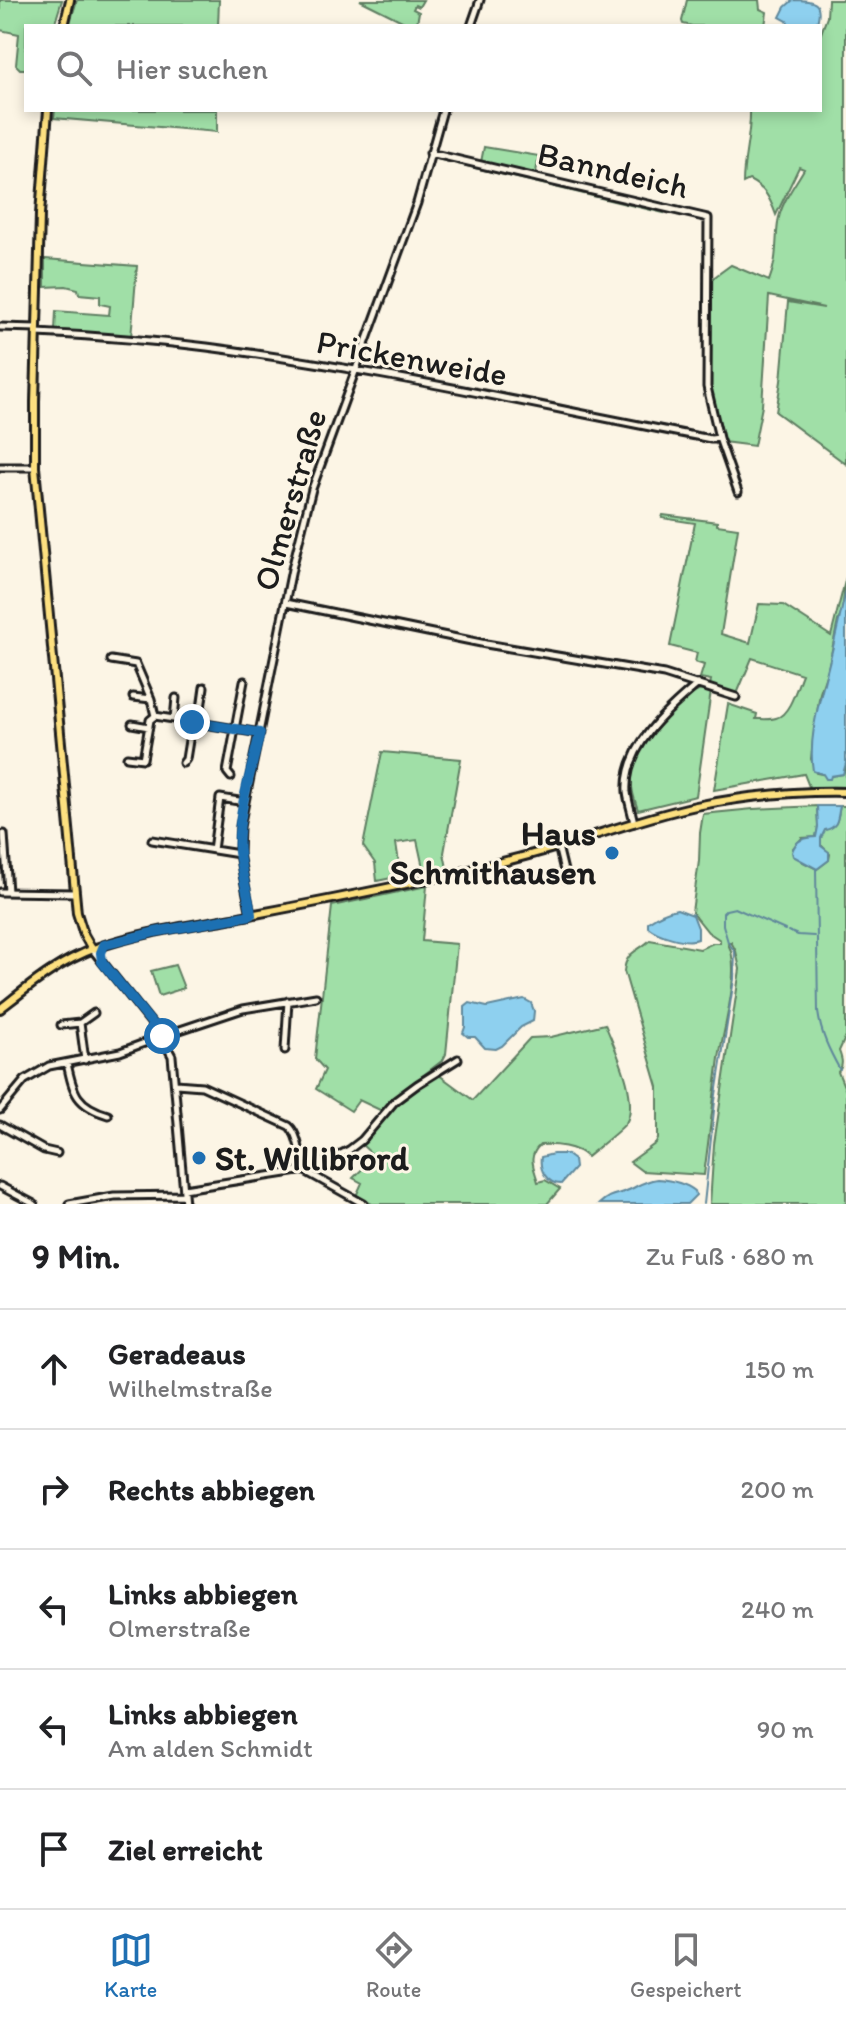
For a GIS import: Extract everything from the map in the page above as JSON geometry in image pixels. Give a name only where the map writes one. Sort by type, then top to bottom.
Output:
[{"type":"main road","points":[[64,24],[70,0]]},
{"type":"main road","points":[[48,112],[40,214],[35,467],[75,893],[80,925],[92,949]]},
{"type":"main road","points":[[0,1009],[42,975],[104,945],[155,932],[456,873],[723,801],[846,792]]},
{"type":"street","points":[[472,24],[480,0]]},
{"type":"street","name":"Olmerstraße","points":[[251,915],[239,854],[240,827],[301,530],[312,489],[417,203],[442,112]]},
{"type":"street","name":"Banndeich","points":[[430,153],[708,218],[707,387],[719,438]]},
{"type":"street","name":"Prickenweide","points":[[0,327],[206,347],[719,438]]},
{"type":"street","points":[[719,438],[738,492]]},
{"type":"street","points":[[0,467],[35,467]]},
{"type":"street","points":[[286,603],[486,644],[664,674],[736,697]]},
{"type":"street","points":[[111,660],[136,664],[155,716]]},
{"type":"street","points":[[231,777],[227,772],[244,681]]},
{"type":"street","points":[[634,823],[627,793],[628,775],[634,757],[670,708],[699,683]]},
{"type":"street","points":[[183,763],[204,687]]},
{"type":"street","points":[[133,697],[151,699]]},
{"type":"street","points":[[174,719],[176,698]]},
{"type":"street","points":[[127,757],[143,759],[150,720],[155,716],[260,733]]},
{"type":"street","points":[[132,724],[149,727]]},
{"type":"street","points":[[213,850],[220,798],[245,802]]},
{"type":"street","points":[[4,834],[8,892]]},
{"type":"street","points":[[152,840],[239,854]]},
{"type":"street","points":[[558,844],[566,879]]},
{"type":"street","points":[[0,892],[75,893]]},
{"type":"street","points":[[102,962],[104,945]]},
{"type":"street","points":[[92,949],[161,1035],[172,1056],[185,1204]]},
{"type":"street","points":[[0,1110],[25,1080],[49,1066],[120,1052],[161,1035],[243,1009],[316,997]]},
{"type":"street","points":[[285,1050],[288,1001]]},
{"type":"street","points":[[61,1025],[80,1023],[94,1013]]},
{"type":"street","points":[[80,1023],[85,1060]]},
{"type":"street","points":[[69,1204],[114,1196],[184,1192],[312,1169],[349,1150],[362,1140],[395,1101],[458,1059]]},
{"type":"street","points":[[67,1063],[77,1097],[93,1110],[108,1115]]},
{"type":"street","points":[[175,1084],[202,1086],[289,1126],[296,1135],[304,1171],[353,1201],[364,1204]]},
{"type":"street","points":[[0,1098],[7,1102]]},
{"type":"street","points":[[0,1125],[44,1150],[57,1153]]},
{"type":"street","points":[[0,1186],[34,1204]]},
{"type":"street","points":[[114,1196],[114,1204]]},
{"type":"green space","points":[[0,0],[62,0],[55,24],[24,24],[24,69],[16,65],[19,34],[0,30]]},
{"type":"green space","points":[[77,0],[219,0],[218,24],[70,24]]},
{"type":"green space","points":[[360,0],[423,0],[419,7],[415,5],[413,9],[419,12],[419,24],[408,24]]},
{"type":"green space","points":[[687,0],[759,0],[760,9],[767,12],[765,24],[683,24]]},
{"type":"green space","points":[[828,0],[846,0],[846,464],[776,412],[788,302],[824,308],[769,296],[762,406],[754,446],[723,442],[708,391],[709,281],[731,265],[769,281],[775,258],[779,216],[804,169],[799,167],[776,215],[763,190],[749,180],[743,183],[750,112],[822,112],[822,31]]},
{"type":"green space","points":[[55,112],[217,112],[217,132],[54,118]]},
{"type":"green space","points":[[484,147],[539,156],[536,172],[533,174],[481,162]]},
{"type":"green space","points":[[438,156],[666,209],[664,213],[437,159]]},
{"type":"green space","points":[[45,259],[137,266],[131,338],[55,331],[56,311],[109,315],[110,306],[100,304],[100,296],[79,294],[78,289],[45,287]]},
{"type":"green space","points":[[663,515],[738,528],[721,634],[750,643],[759,604],[783,605],[831,636],[846,577],[842,612],[820,693],[811,759],[816,773],[831,776],[843,774],[846,763],[846,789],[810,789],[804,774],[714,790],[728,704],[757,714],[756,719],[781,716],[789,706],[802,674],[752,658],[737,694],[710,685],[711,680],[700,678],[704,665],[695,662],[697,653],[670,646],[695,523],[662,518]]},
{"type":"green space","points":[[704,689],[711,691],[696,796],[638,810],[632,778],[641,749],[670,711],[693,693]]},
{"type":"green space","points":[[382,752],[461,759],[444,853],[447,868],[424,872],[417,840],[396,843],[401,876],[377,881],[375,863],[363,846]]},
{"type":"green space","points":[[817,806],[816,837],[802,838],[793,848],[803,862],[817,869],[829,860],[830,854],[821,845],[824,830],[835,824],[840,806],[846,806],[846,1036],[839,1051],[842,1062],[838,1072],[846,1091],[846,1204],[710,1204],[714,1144],[740,969],[736,951],[731,942],[728,944],[732,955],[732,983],[704,1175],[642,1171],[630,1162],[658,1139],[658,1087],[624,971],[625,964],[650,940],[700,949],[720,943],[692,912],[703,814]]},
{"type":"green space","points":[[427,886],[422,941],[457,944],[446,1054],[443,1060],[382,1111],[359,1100],[351,1111],[316,1089],[325,1070],[315,1059],[332,906]]},
{"type":"green space","points":[[175,965],[184,988],[159,996],[151,971]]},
{"type":"green space","points":[[605,1024],[628,1087],[630,1101],[626,1123],[587,1157],[565,1146],[540,1145],[536,1149],[533,1167],[538,1182],[545,1180],[560,1189],[547,1204],[372,1204],[356,1196],[362,1183],[353,1178],[375,1157],[362,1145],[388,1114],[414,1091],[439,1075],[473,1100],[530,1038],[551,1037]]},
{"type":"water","points":[[793,0],[816,4],[819,12],[816,24],[788,24],[780,17]]},
{"type":"water","points":[[846,590],[846,763],[843,774],[826,779],[823,774],[813,771],[813,733]]},
{"type":"water","points":[[817,806],[840,806],[835,825],[825,830],[821,838],[821,846],[829,852],[829,860],[817,869],[793,856],[792,852],[801,840],[816,837]]},
{"type":"water","points":[[677,909],[693,915],[698,939],[672,938],[648,927],[648,922],[655,917]]},
{"type":"water","points":[[524,999],[531,1003],[533,1021],[521,1027],[502,1046],[485,1048],[475,1037],[463,1033],[465,1007],[470,1003],[487,1007]]},
{"type":"water","points":[[566,1154],[574,1160],[575,1168],[561,1184],[548,1179],[541,1167],[541,1157]]},
{"type":"water","points":[[657,1179],[682,1184],[695,1191],[696,1195],[687,1204],[599,1204],[611,1196]]},
{"type":"waterway","points":[[816,869],[818,1012],[826,1042],[840,1070]]},
{"type":"waterway","points":[[704,1204],[715,1101],[734,979],[735,952],[728,942],[723,913],[735,908],[785,930]]},
{"type":"waterway","points":[[788,931],[814,936]]},
{"type":"place","name":"Haus Schmithausen","points":[[612,853]]},
{"type":"place","name":"St. Willibrord","points":[[199,1158]]},
{"type":"route","points":[[162,1036],[102,962],[104,945],[155,932],[251,915],[239,842],[260,733],[192,722]]}]
